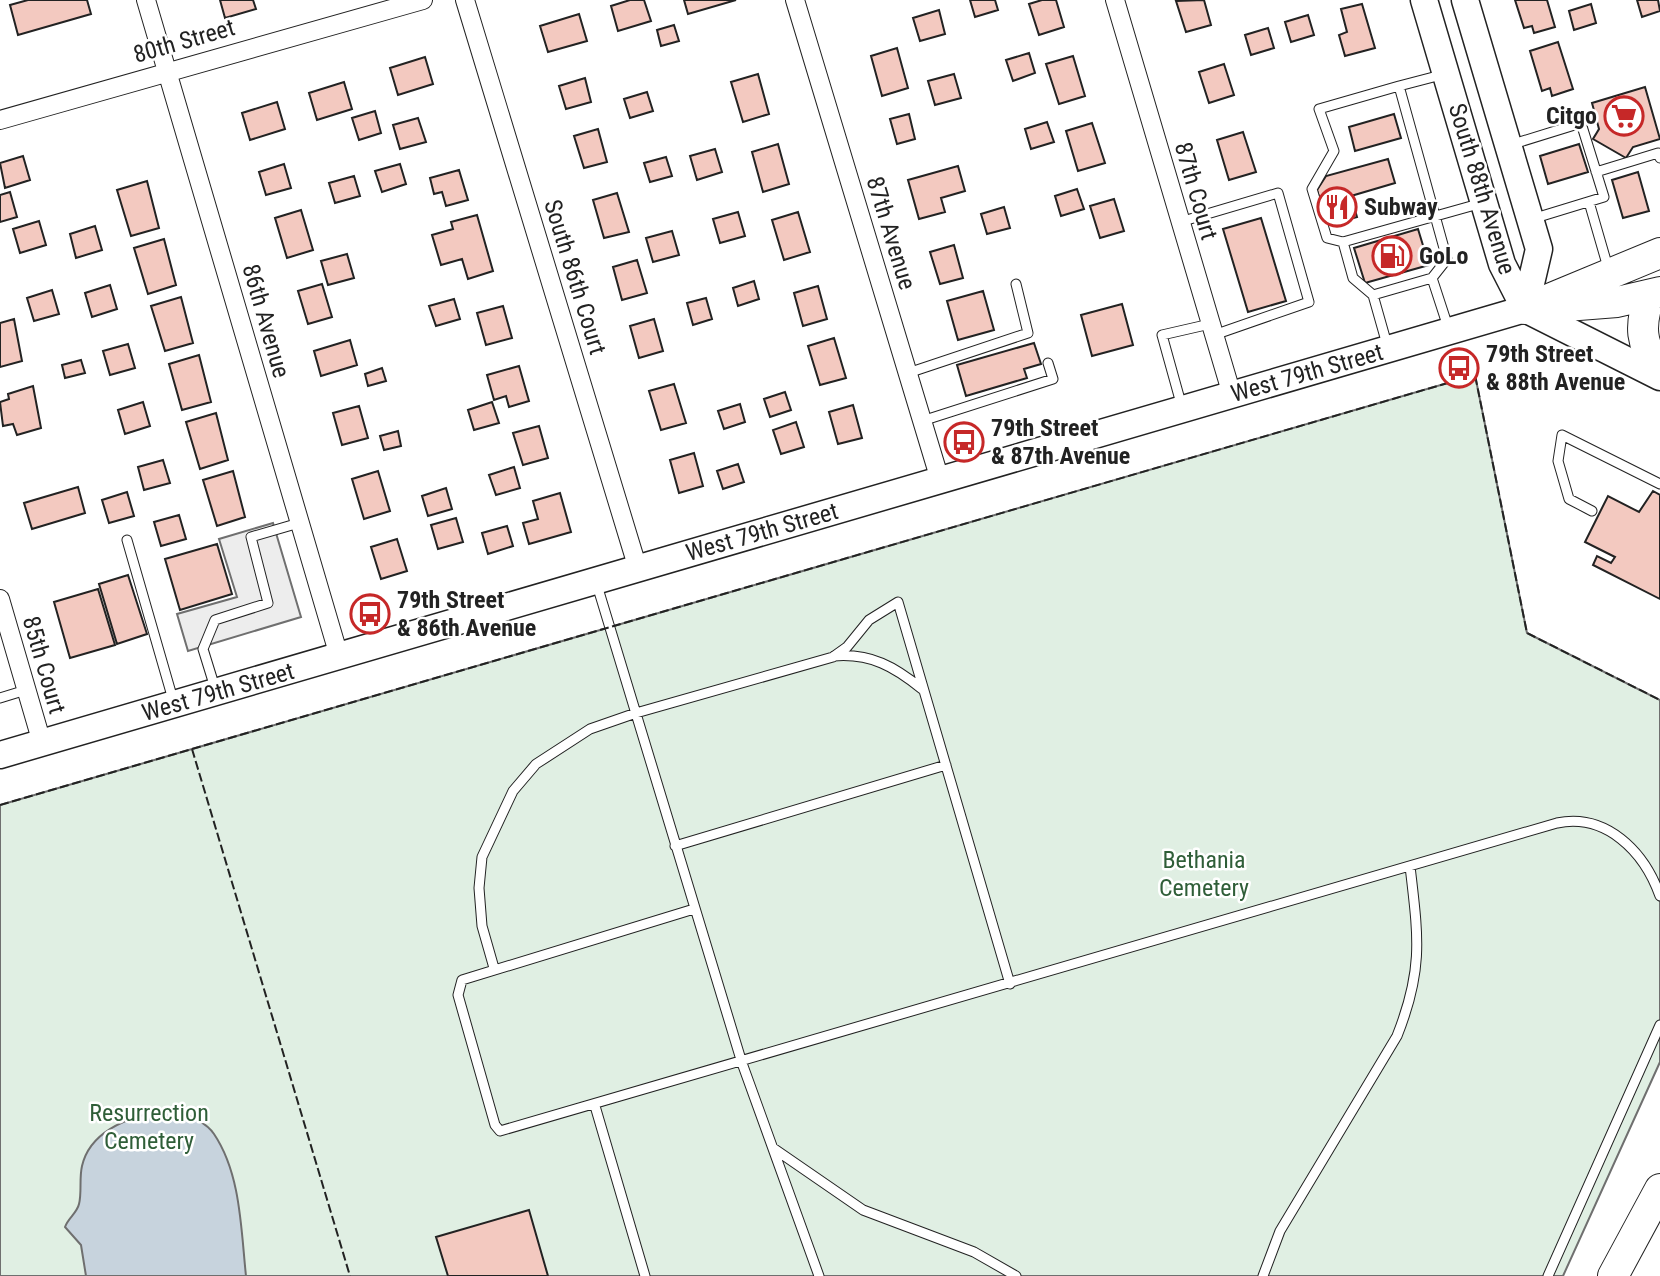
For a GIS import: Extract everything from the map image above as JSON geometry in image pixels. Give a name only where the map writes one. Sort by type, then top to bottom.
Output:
[{"type":"main road","name":"South 88th Avenue","points":[[1424,0],[1502,264],[1525,309]]},
{"type":"main road","name":"South 88th Avenue","points":[[1465,0],[1539,249],[1525,309]]},
{"type":"main road","points":[[1614,288],[1660,253]]},
{"type":"main road","points":[[1525,309],[1614,288],[1655,293],[1641,320],[1647,354],[1660,370]]},
{"type":"main road","name":"West 79th Street","points":[[0,755],[1525,309]]},
{"type":"main road","points":[[1525,309],[1660,377]]},
{"type":"main road","points":[[1613,1276],[1660,1189]]},
{"type":"street","name":"86th Avenue","points":[[146,0],[339,656]]},
{"type":"street","name":"80th Street","points":[[0,120],[423,0]]},
{"type":"street","name":"South 86th Court","points":[[466,0],[638,569]]},
{"type":"street","name":"87th Avenue","points":[[795,0],[940,480]]},
{"type":"street","name":"87th Court","points":[[1115,0],[1232,395]]},
{"type":"street","name":"85th Court","points":[[0,600],[41,743]]},
{"type":"lane","points":[[1446,73],[1319,109],[1334,151],[1312,189],[1327,238],[1343,242],[1484,203]]},
{"type":"lane","points":[[1373,295],[1432,278],[1447,259],[1399,86]]},
{"type":"lane","points":[[1509,145],[1581,123],[1604,197],[1530,220]]},
{"type":"lane","points":[[1596,172],[1657,153],[1660,158]]},
{"type":"lane","points":[[1179,222],[1278,193],[1309,302],[1212,329],[1162,335],[1182,410]]},
{"type":"lane","points":[[1589,202],[1614,288]]},
{"type":"lane","points":[[1343,242],[1353,278],[1373,295],[1388,349]]},
{"type":"lane","points":[[1432,278],[1450,331]]},
{"type":"lane","points":[[908,373],[1028,333],[1016,284]]},
{"type":"lane","points":[[922,421],[1053,379],[1048,363]]},
{"type":"lane","points":[[1592,511],[1569,499],[1558,461],[1562,435],[1660,484]]},
{"type":"lane","points":[[217,692],[203,649],[215,620],[268,603],[251,537],[299,523]]},
{"type":"lane","points":[[127,540],[175,705]]},
{"type":"lane","points":[[596,581],[742,1063],[819,1276]]},
{"type":"lane","points":[[833,657],[847,647],[869,620],[898,602],[1010,984]]},
{"type":"lane","points":[[494,968],[482,926],[479,888],[482,858],[513,791],[536,764],[561,745],[590,729],[636,713],[833,657],[852,655],[885,663],[924,691]]},
{"type":"lane","points":[[0,698],[26,690]]},
{"type":"lane","points":[[675,846],[946,765]]},
{"type":"lane","points":[[694,909],[470,975],[458,987],[495,1125],[500,1131],[507,1132],[1576,819],[1611,830],[1646,867],[1660,897]]},
{"type":"lane","points":[[1263,1276],[1280,1231],[1382,1064],[1411,1002],[1418,954],[1410,866]]},
{"type":"lane","points":[[1548,1276],[1660,1025]]},
{"type":"lane","points":[[595,1106],[645,1276]]},
{"type":"lane","points":[[773,1148],[863,1210],[974,1252],[1016,1276]]},
{"type":"green space","name":"Bethania Cemetery","points":[[1475,375],[1527,633],[1660,700],[1660,1062],[1563,1276],[0,1276],[0,805]]},
{"type":"shaded area","points":[[273,523],[301,617],[188,651],[177,614],[237,597],[219,539]]},
{"type":"shaded area","points":[[173,1109],[206,1125],[223,1150],[235,1184],[246,1276],[86,1276],[81,1245],[65,1227],[79,1204],[81,1171],[87,1153],[95,1141],[118,1125],[131,1119]]},
{"type":"building","points":[[28,0],[87,0],[91,14],[18,35],[10,5]]},
{"type":"building","points":[[220,0],[253,0],[256,9],[225,18]]},
{"type":"building","points":[[630,0],[644,0],[651,21],[618,31],[611,6]]},
{"type":"building","points":[[684,0],[736,0],[688,14]]},
{"type":"building","points":[[970,0],[995,0],[998,10],[975,17]]},
{"type":"building","points":[[1056,0],[1064,27],[1039,35],[1029,4]]},
{"type":"building","points":[[1204,0],[1211,25],[1186,32],[1176,1]]},
{"type":"building","points":[[1515,0],[1547,0],[1555,27],[1534,33],[1532,26],[1524,28]]},
{"type":"building","points":[[1637,0],[1658,0],[1660,11],[1642,17]]},
{"type":"building","points":[[1362,4],[1375,48],[1345,56],[1339,35],[1347,32],[1341,9]]},
{"type":"building","points":[[1591,4],[1596,23],[1574,30],[1569,11]]},
{"type":"building","points":[[939,10],[945,34],[920,41],[913,18]]},
{"type":"building","points":[[579,14],[587,41],[548,52],[540,26]]},
{"type":"building","points":[[1308,15],[1314,35],[1291,42],[1285,22]]},
{"type":"building","points":[[674,25],[679,41],[661,46],[657,30]]},
{"type":"building","points":[[1268,28],[1274,48],[1251,55],[1245,35]]},
{"type":"building","points":[[1558,42],[1573,89],[1552,96],[1550,88],[1542,91],[1530,51]]},
{"type":"building","points":[[897,48],[908,88],[882,96],[871,56]]},
{"type":"building","points":[[1029,53],[1035,73],[1013,81],[1006,60]]},
{"type":"building","points":[[1073,56],[1085,96],[1059,104],[1046,64]]},
{"type":"building","points":[[425,57],[433,84],[398,95],[390,68]]},
{"type":"building","points":[[1224,64],[1234,95],[1209,103],[1199,72]]},
{"type":"building","points":[[758,74],[769,114],[743,122],[731,82]]},
{"type":"building","points":[[954,74],[961,98],[935,105],[928,81]]},
{"type":"building","points":[[585,78],[591,102],[566,109],[559,86]]},
{"type":"building","points":[[344,82],[352,109],[317,120],[309,93]]},
{"type":"building","name":"Citgo","points":[[1645,87],[1660,139],[1633,147],[1626,158],[1593,139],[1599,129],[1592,103]]},
{"type":"building","points":[[647,92],[653,111],[630,118],[624,99]]},
{"type":"building","points":[[277,102],[285,129],[250,140],[242,113]]},
{"type":"building","points":[[375,111],[381,133],[359,140],[352,118]]},
{"type":"building","points":[[909,114],[915,139],[897,144],[890,119]]},
{"type":"building","points":[[1394,114],[1401,138],[1355,151],[1349,127]]},
{"type":"building","points":[[418,118],[426,142],[400,149],[393,125]]},
{"type":"building","points":[[1047,122],[1054,142],[1031,149],[1025,129]]},
{"type":"building","points":[[1092,123],[1105,163],[1078,171],[1066,131]]},
{"type":"building","points":[[598,129],[607,162],[584,168],[574,136]]},
{"type":"building","points":[[1243,132],[1256,172],[1229,180],[1217,140]]},
{"type":"building","points":[[778,144],[789,184],[763,192],[752,152]]},
{"type":"building","name":"Citgo","points":[[1579,144],[1588,172],[1548,184],[1540,156]]},
{"type":"building","points":[[715,149],[722,172],[697,180],[690,156]]},
{"type":"building","points":[[23,156],[30,180],[5,188],[0,163]]},
{"type":"building","points":[[666,157],[672,176],[650,182],[644,163]]},
{"type":"building","points":[[1388,159],[1395,183],[1351,196],[1357,217],[1327,225],[1317,190],[1326,176]]},
{"type":"building","points":[[284,164],[291,188],[266,195],[259,172]]},
{"type":"building","points":[[400,164],[406,184],[382,192],[375,171]]},
{"type":"building","points":[[958,166],[965,191],[941,198],[945,212],[919,219],[908,180]]},
{"type":"building","points":[[459,170],[468,200],[446,206],[442,192],[434,194],[430,178]]},
{"type":"building","name":"Citgo","points":[[1638,172],[1649,211],[1623,218],[1612,180]]},
{"type":"building","points":[[354,176],[360,196],[335,203],[329,183]]},
{"type":"building","points":[[147,181],[159,228],[131,236],[117,190]]},
{"type":"building","points":[[1077,189],[1084,209],[1061,216],[1055,196]]},
{"type":"building","points":[[10,192],[17,217],[0,222],[0,195]]},
{"type":"building","points":[[617,193],[629,232],[604,238],[593,200]]},
{"type":"building","points":[[1114,199],[1124,231],[1100,238],[1090,206]]},
{"type":"building","points":[[1004,207],[1010,228],[987,234],[981,214]]},
{"type":"building","points":[[301,210],[313,250],[287,258],[275,218]]},
{"type":"building","points":[[738,212],[745,236],[720,243],[713,219]]},
{"type":"building","points":[[798,212],[810,252],[784,260],[772,220]]},
{"type":"building","points":[[477,215],[493,271],[468,279],[462,259],[441,265],[432,235],[453,229],[451,222]]},
{"type":"building","points":[[1261,218],[1286,301],[1248,312],[1223,229]]},
{"type":"building","points":[[39,221],[46,245],[20,253],[13,229]]},
{"type":"building","points":[[95,226],[102,250],[76,258],[70,234]]},
{"type":"building","name":"GoLo","points":[[1418,229],[1429,265],[1365,283],[1354,248]]},
{"type":"building","points":[[672,231],[679,255],[653,262],[646,238]]},
{"type":"building","points":[[164,239],[176,285],[148,294],[134,248]]},
{"type":"building","points":[[954,245],[963,278],[940,284],[930,252]]},
{"type":"building","points":[[347,254],[354,278],[328,285],[321,261]]},
{"type":"building","points":[[637,260],[647,293],[622,300],[613,267]]},
{"type":"building","points":[[754,281],[759,299],[738,306],[733,288]]},
{"type":"building","points":[[322,284],[332,317],[308,324],[298,291]]},
{"type":"building","points":[[110,285],[117,309],[92,317],[85,293]]},
{"type":"building","points":[[818,286],[827,319],[803,326],[794,293]]},
{"type":"building","points":[[52,290],[59,314],[34,321],[27,298]]},
{"type":"building","points":[[983,291],[994,330],[958,340],[947,301]]},
{"type":"building","points":[[181,297],[193,343],[165,351],[151,306]]},
{"type":"building","points":[[706,298],[712,319],[693,325],[687,303]]},
{"type":"building","points":[[454,299],[460,319],[436,326],[429,306]]},
{"type":"building","points":[[1122,304],[1133,345],[1092,356],[1081,315]]},
{"type":"building","points":[[503,306],[512,338],[486,345],[477,313]]},
{"type":"building","points":[[14,319],[22,361],[0,367],[0,323]]},
{"type":"building","points":[[654,319],[663,351],[639,358],[630,326]]},
{"type":"building","points":[[834,338],[846,378],[820,385],[808,346]]},
{"type":"building","points":[[350,340],[357,365],[321,376],[314,351]]},
{"type":"building","points":[[1034,343],[1041,364],[1024,369],[1027,378],[966,396],[957,365]]},
{"type":"building","points":[[128,344],[135,368],[110,375],[103,351]]},
{"type":"building","points":[[199,355],[211,402],[182,410],[169,364]]},
{"type":"building","points":[[81,360],[85,373],[65,378],[62,365]]},
{"type":"building","points":[[519,366],[529,401],[509,407],[506,396],[494,400],[487,375]]},
{"type":"building","points":[[382,368],[386,381],[368,386],[365,374]]},
{"type":"building","points":[[674,384],[686,423],[661,430],[649,391]]},
{"type":"building","points":[[33,386],[41,428],[17,435],[13,424],[3,426],[0,402],[9,399],[8,394]]},
{"type":"building","points":[[785,392],[791,410],[770,417],[764,399]]},
{"type":"building","points":[[143,402],[150,426],[125,434],[118,410]]},
{"type":"building","points":[[492,402],[499,423],[474,430],[468,410]]},
{"type":"building","points":[[740,404],[745,422],[724,429],[718,411]]},
{"type":"building","points":[[853,405],[862,438],[838,444],[829,412]]},
{"type":"building","points":[[359,406],[368,438],[342,445],[333,413]]},
{"type":"building","points":[[216,413],[228,460],[200,469],[186,422]]},
{"type":"building","points":[[796,422],[804,447],[781,454],[773,430]]},
{"type":"building","points":[[539,426],[548,458],[523,465],[513,433]]},
{"type":"building","points":[[398,431],[401,446],[384,450],[380,436]]},
{"type":"building","points":[[694,453],[703,486],[679,493],[670,460]]},
{"type":"building","points":[[163,460],[170,483],[144,490],[138,467]]},
{"type":"building","points":[[738,464],[744,482],[723,489],[717,471]]},
{"type":"building","points":[[514,467],[520,488],[496,495],[489,475]]},
{"type":"building","points":[[233,471],[245,517],[217,526],[203,480]]},
{"type":"building","points":[[378,471],[390,511],[364,519],[352,479]]},
{"type":"building","points":[[78,487],[85,513],[32,529],[24,503]]},
{"type":"building","points":[[446,488],[452,509],[428,516],[422,496]]},
{"type":"building","points":[[1653,491],[1660,495],[1660,599],[1593,565],[1597,556],[1611,563],[1615,557],[1585,542],[1608,496],[1639,512]]},
{"type":"building","points":[[127,492],[134,516],[109,523],[102,500]]},
{"type":"building","points":[[560,493],[571,532],[529,544],[523,523],[538,519],[533,501]]},
{"type":"building","points":[[179,515],[186,539],[161,546],[154,522]]},
{"type":"building","points":[[456,518],[463,542],[438,549],[431,525]]},
{"type":"building","points":[[507,526],[513,546],[488,554],[482,533]]},
{"type":"building","points":[[397,539],[407,571],[381,579],[371,547]]},
{"type":"building","points":[[217,544],[232,594],[180,610],[165,559]]},
{"type":"building","points":[[128,575],[147,634],[117,644],[99,584]]},
{"type":"building","points":[[98,589],[115,645],[70,658],[54,602]]},
{"type":"building","points":[[529,1210],[548,1276],[448,1276],[436,1237]]},
{"type":"fence","points":[[192,749],[1475,375],[1527,633],[1660,700]]},
{"type":"fence","points":[[0,805],[192,749],[350,1276]]},
{"type":"place","name":"Citgo","points":[[1624,116]]},
{"type":"place","name":"Subway","points":[[1337,207]]},
{"type":"place","name":"GoLo","points":[[1392,256]]},
{"type":"place","name":"79th Street & 88th Avenue","points":[[1459,368]]},
{"type":"place","name":"79th Street & 87th Avenue","points":[[964,442]]},
{"type":"place","name":"79th Street & 86th Avenue","points":[[370,614]]},
{"type":"park label","name":"Resurrection Cemetery","points":[[149,1127]]}]
